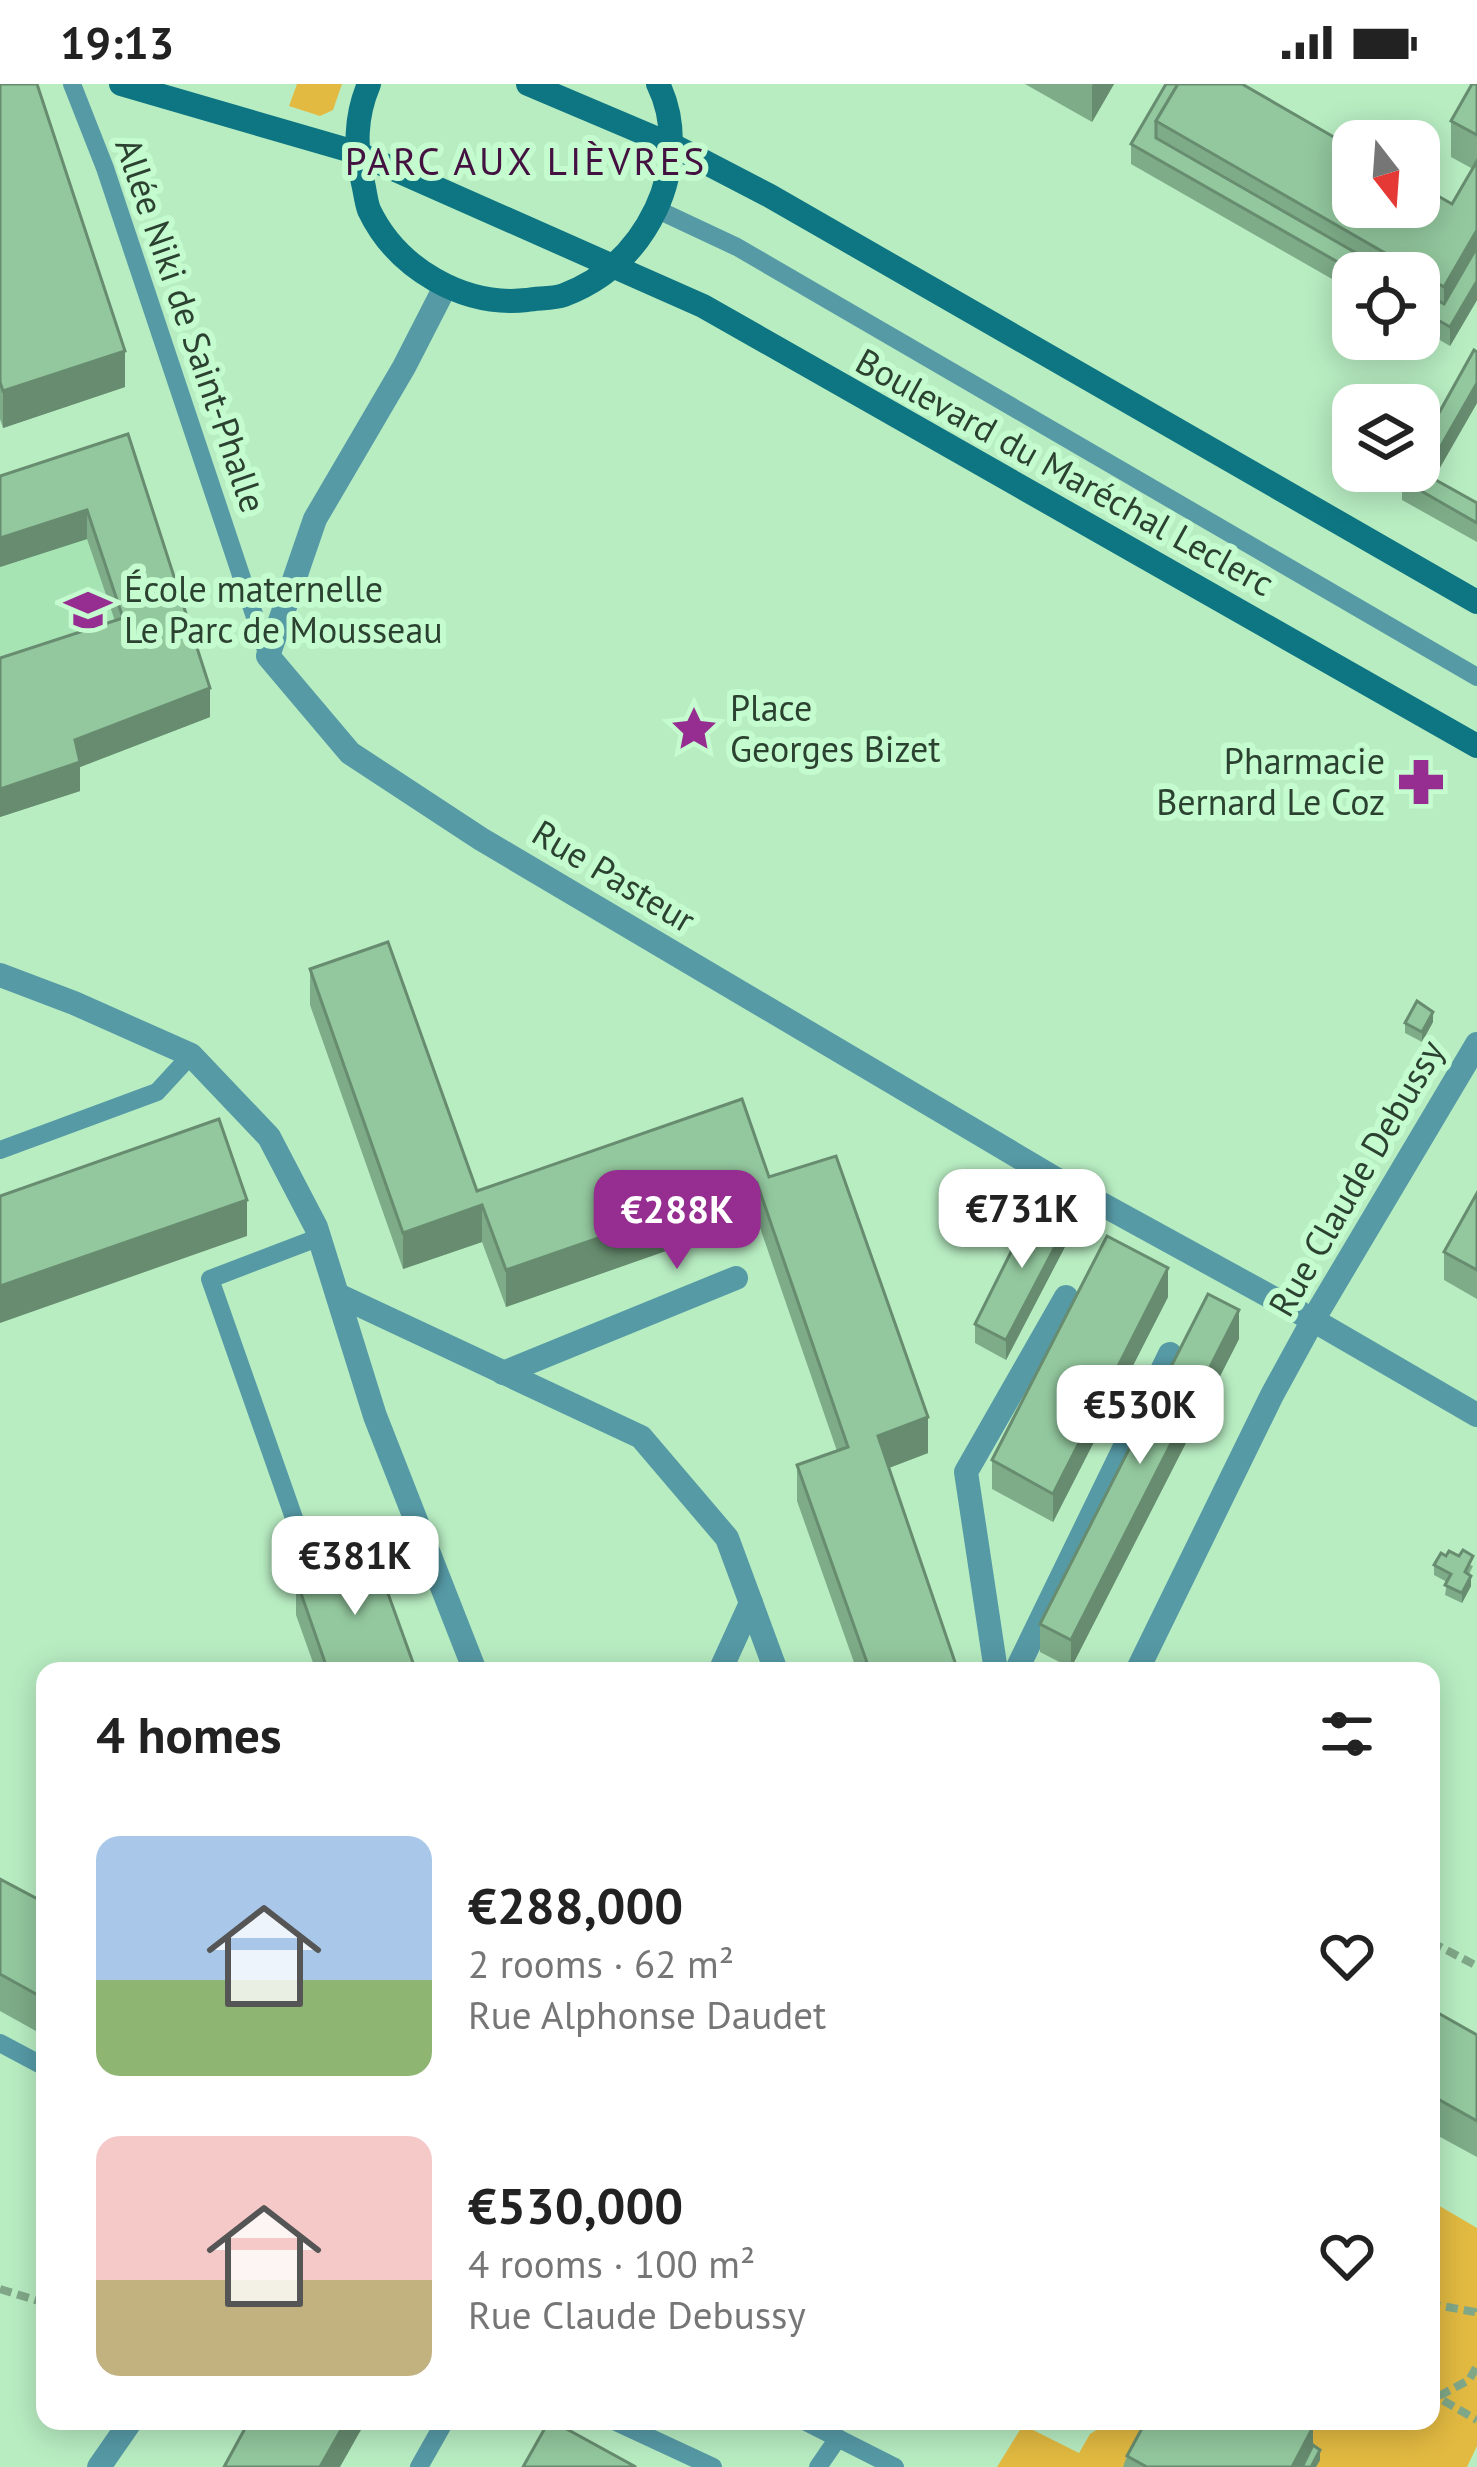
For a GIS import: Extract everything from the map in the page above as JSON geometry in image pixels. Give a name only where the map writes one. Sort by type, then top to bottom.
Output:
[{"type":"main road","name":"Boulevard du Maréchal Leclerc","points":[[121,84],[356,152],[703,306],[1477,746]]},
{"type":"main road","points":[[369,84],[360,105],[356,152],[369,209],[400,254],[445,287],[502,303],[562,296],[615,266],[644,235],[665,190],[672,146],[658,84]]},
{"type":"main road","points":[[528,84],[672,146],[770,196],[1477,602]]},
{"type":"street","points":[[268,656],[315,519],[404,368],[445,287]]},
{"type":"street","name":"Rue Pasteur","points":[[268,656],[350,754],[481,839],[1056,1179],[1477,1414]]},
{"type":"street","points":[[0,975],[190,1055],[269,1138],[320,1237],[375,1416],[471,1662]]},
{"type":"street","name":"Rue Claude Debussy","points":[[1141,1662],[1272,1395],[1477,1044]]},
{"type":"street","points":[[503,1373],[736,1278]]},
{"type":"street","points":[[338,1295],[640,1437],[727,1538],[773,1662]]},
{"type":"street","points":[[995,1662],[966,1472],[1066,1297]]},
{"type":"street","points":[[1020,1662],[1170,1354]]},
{"type":"street","points":[[724,1662],[751,1603]]},
{"type":"street","points":[[99,2467],[125,2430]]},
{"type":"lane","name":"Allée Niki de Saint-Phalle","points":[[72,84],[105,168],[268,656]]},
{"type":"lane","points":[[656,209],[737,247],[1477,677]]},
{"type":"lane","points":[[0,1150],[157,1092],[190,1055]]},
{"type":"lane","points":[[320,1237],[210,1279],[320,1592],[428,1552]]},
{"type":"lane","points":[[0,2043],[36,2062]]},
{"type":"lane","points":[[419,2467],[441,2430]]},
{"type":"lane","points":[[633,2430],[713,2467]]},
{"type":"lane","points":[[822,2430],[885,2465]]},
{"type":"lane","points":[[818,2467],[838,2438]]},
{"type":"path","points":[[1440,1947],[1477,1966]]},
{"type":"path","points":[[0,2289],[36,2300]]},
{"type":"path","points":[[1440,2309],[1476,2312]]},
{"type":"path","points":[[1440,2390],[1469,2380],[1477,2366]]},
{"type":"path","points":[[1440,2396],[1477,2420]]},
{"type":"shaded area","points":[[297,84],[342,84],[333,110],[320,116],[289,106]]},
{"type":"shaded area","name":"École maternelle Le Parc de Mousseau","points":[[128,463],[210,717],[76,769],[80,791],[0,817],[0,504]]},
{"type":"shaded area","points":[[1440,2206],[1477,2228],[1477,2446],[1467,2467],[1316,2467],[1320,2459],[1267,2430],[1440,2430]]},
{"type":"shaded area","points":[[1020,2430],[1033,2430],[1079,2453],[1090,2434],[1149,2430],[1129,2467],[997,2467]]},
{"type":"building","points":[[0,84],[37,84],[125,351],[3,391],[0,382]]},
{"type":"building","points":[[1166,84],[1178,84],[1156,121],[1156,138],[1354,252],[1332,252],[1332,259],[1131,144]]},
{"type":"building","points":[[1178,84],[1242,84],[1332,136],[1332,222],[1156,121]]},
{"type":"building","points":[[1472,84],[1477,84],[1477,135],[1451,121]]},
{"type":"building","points":[[1477,161],[1477,230],[1444,287],[1440,285],[1440,252],[1383,252],[1342,228],[1440,228],[1440,197],[1452,204]]},
{"type":"building","points":[[1477,247],[1477,281],[1450,327],[1440,321],[1440,302],[1444,304]]},
{"type":"building","points":[[1474,350],[1477,383],[1440,448],[1440,411]]},
{"type":"building","name":"École maternelle Le Parc de Mousseau","points":[[128,434],[210,688],[75,740],[80,762],[0,789],[0,658],[123,618],[87,510],[0,538],[0,476]]},
{"type":"building","points":[[1440,482],[1477,503],[1477,523],[1423,492],[1440,492]]},
{"type":"building","points":[[388,942],[477,1191],[742,1099],[769,1177],[836,1156],[928,1417],[878,1436],[955,1662],[867,1662],[797,1465],[848,1447],[757,1183],[506,1270],[482,1205],[403,1233],[310,969]]},
{"type":"building","points":[[1417,1001],[1433,1012],[1422,1032],[1405,1023]]},
{"type":"building","points":[[219,1119],[247,1200],[0,1286],[0,1196]]},
{"type":"building","points":[[1477,1193],[1477,1270],[1444,1252]]},
{"type":"building","points":[[1036,1202],[1069,1220],[1006,1340],[975,1324]]},
{"type":"building","points":[[1107,1236],[1168,1268],[1053,1494],[992,1460]]},
{"type":"building","points":[[1208,1294],[1239,1310],[1071,1640],[1040,1624]]},
{"type":"building","points":[[1463,1550],[1473,1556],[1465,1572],[1471,1576],[1462,1593],[1445,1585],[1451,1574],[1434,1565],[1441,1553],[1459,1556]]},
{"type":"building","points":[[373,1552],[413,1662],[325,1662],[296,1579]]},
{"type":"building","points":[[0,1879],[36,1898],[36,1994],[0,1974]]},
{"type":"building","points":[[1440,2014],[1477,2035],[1477,2121],[1440,2100]]},
{"type":"building","points":[[244,2430],[341,2430],[320,2467],[224,2467]]},
{"type":"building","points":[[544,2430],[568,2430],[636,2467],[523,2467]]},
{"type":"building","points":[[1141,2430],[1311,2430],[1292,2467],[1147,2467],[1127,2456]]},
{"type":"building","points":[[1313,2445],[1320,2450],[1311,2467],[1302,2467]]},
{"type":"place","name":"École maternelle Le Parc de Mousseau","points":[[88,610]]},
{"type":"place","name":"Place Georges Bizet","points":[[694,729]]},
{"type":"place","name":"Pharmacie Bernard Le Coz","points":[[1421,782]]},
{"type":"district","name":"PARC AUX LIÈVRES","points":[[526,161]]}]
